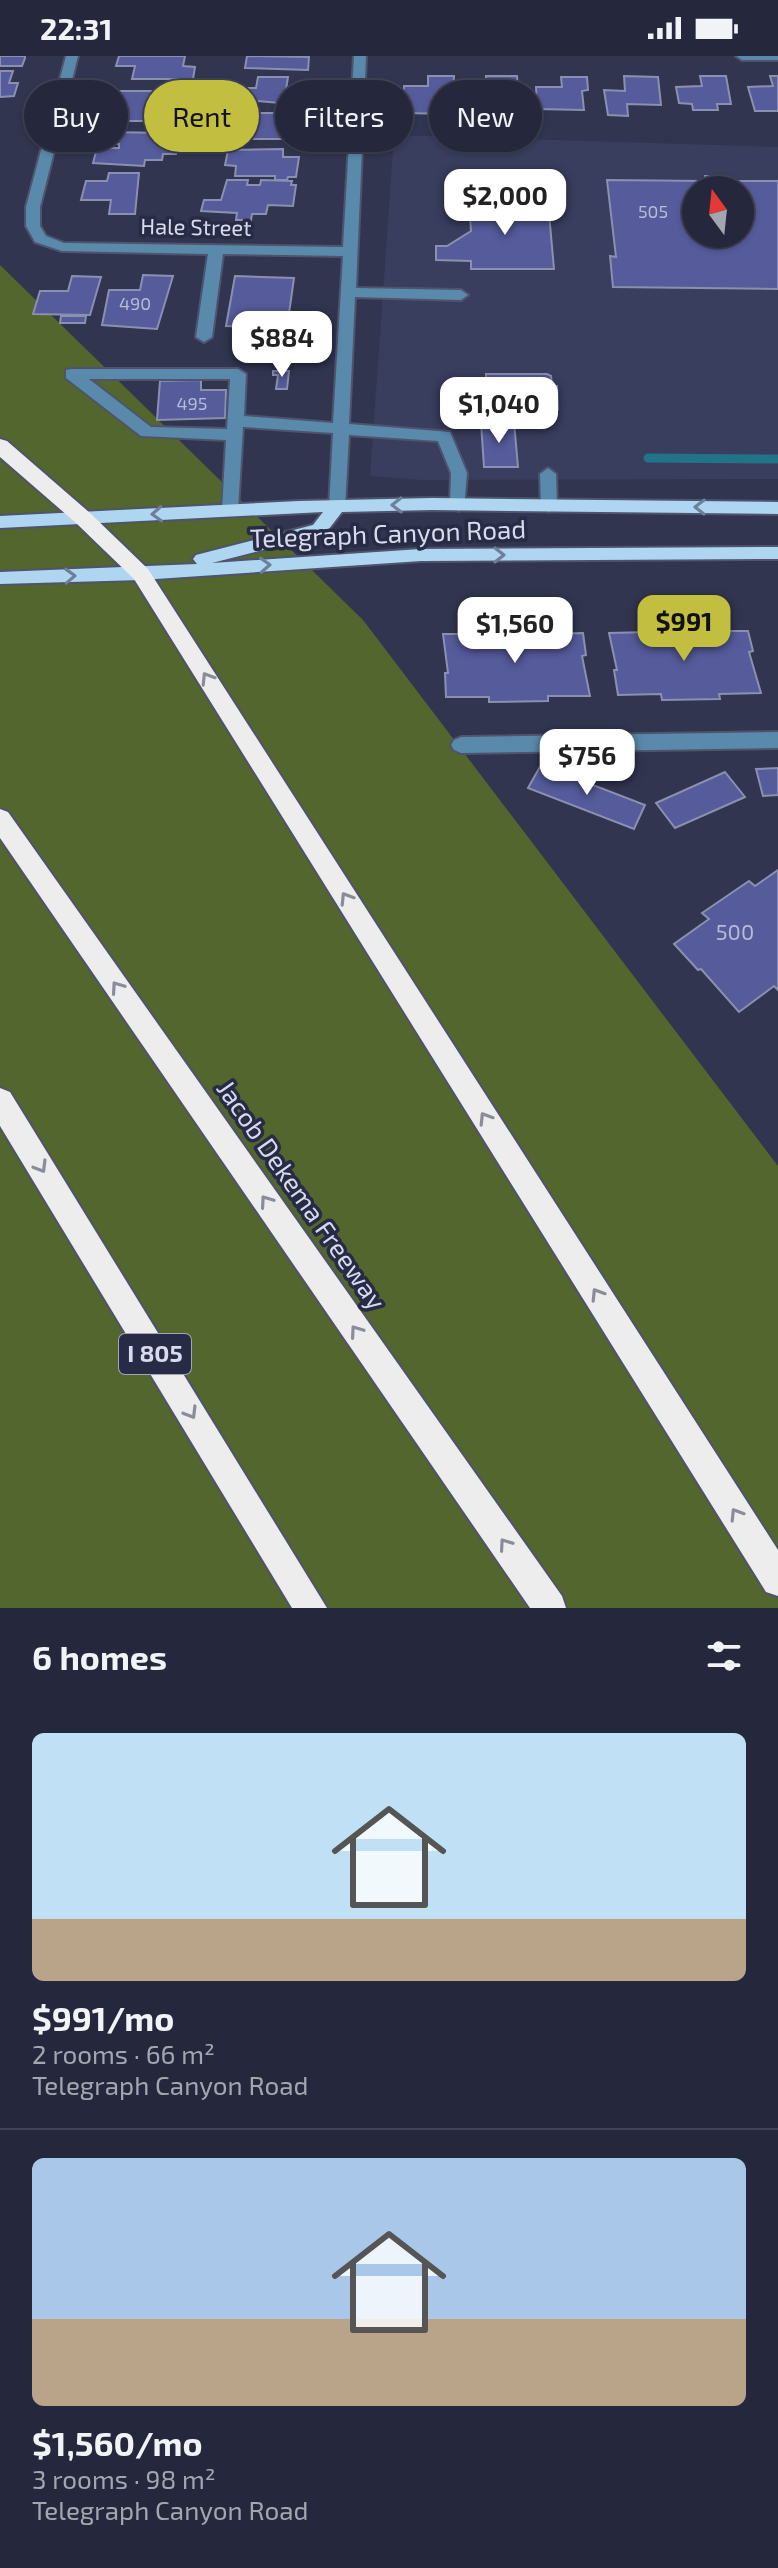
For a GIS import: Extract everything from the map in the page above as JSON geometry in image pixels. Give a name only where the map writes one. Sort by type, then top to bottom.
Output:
[{"type":"highway","points":[[0,446],[150,572],[778,1580]]},
{"type":"highway","name":"Jacob Dekema Freeway","points":[[0,819],[550,1608]]},
{"type":"highway","name":"I 805","points":[[0,1101],[311,1608]]},
{"type":"main road","name":"Telegraph Canyon Road","points":[[0,522],[337,507],[778,508]]},
{"type":"main road","points":[[150,572],[319,530],[337,507]]},
{"type":"main road","name":"Telegraph Canyon Road","points":[[0,578],[421,555],[778,553]]},
{"type":"street","name":"Hale Street","points":[[72,56],[33,207],[33,226],[40,239],[62,247],[352,252]]},
{"type":"street","points":[[337,507],[360,56]]},
{"type":"street","points":[[742,56],[778,56]]},
{"type":"street","points":[[204,337],[216,249]]},
{"type":"street","points":[[349,292],[461,295]]},
{"type":"street","points":[[230,510],[235,428],[238,374],[72,374],[147,432],[235,428],[343,429],[444,436],[459,473],[458,505]]},
{"type":"street","points":[[548,474],[549,506]]},
{"type":"street","points":[[461,745],[778,740]]},
{"type":"shaded area","points":[[413,136],[429,136],[429,152],[542,152],[542,140],[778,147],[778,479],[422,480],[370,476],[393,152],[413,152]]},
{"type":"green space","points":[[0,265],[363,620],[778,1166],[778,1608],[0,1608]]},
{"type":"building","points":[[0,56],[25,58],[22,66],[0,66]]},
{"type":"building","points":[[119,56],[185,56],[183,66],[195,67],[193,79],[132,79],[135,66],[116,66]]},
{"type":"building","points":[[247,56],[309,57],[308,70],[245,68]]},
{"type":"building","points":[[0,71],[13,71],[9,83],[18,83],[14,96],[0,97]]},
{"type":"building","points":[[428,76],[454,76],[454,80],[429,80],[429,114],[413,113],[413,86],[428,86]]},
{"type":"building","points":[[486,76],[517,76],[517,80],[486,80]]},
{"type":"building","points":[[624,76],[658,77],[661,105],[627,104],[628,116],[608,115],[604,90],[625,91]]},
{"type":"building","points":[[700,76],[726,76],[731,104],[717,104],[718,110],[693,110],[692,104],[679,103],[676,87],[702,86]]},
{"type":"building","points":[[770,76],[778,76],[778,111],[755,111],[748,87],[773,86]]},
{"type":"building","points":[[258,77],[288,77],[288,80],[275,80],[275,103],[259,101]]},
{"type":"building","points":[[561,77],[587,77],[588,90],[582,91],[584,110],[542,109],[542,87],[562,87]]},
{"type":"building","points":[[128,91],[144,91],[144,121],[128,121]]},
{"type":"building","points":[[259,113],[275,113],[275,139],[259,139]]},
{"type":"building","points":[[128,132],[144,133],[144,152],[176,152],[163,154],[162,160],[145,160],[144,166],[93,163],[96,152],[128,152]]},
{"type":"building","points":[[259,149],[275,149],[275,152],[283,152],[283,157],[299,157],[296,177],[275,180],[275,176],[235,176],[236,166],[225,165],[228,152],[259,152]]},
{"type":"building","points":[[109,173],[139,173],[135,214],[109,214],[111,200],[81,200],[86,181],[107,181]]},
{"type":"building","points":[[227,180],[248,180],[247,185],[260,185],[261,180],[292,181],[291,185],[296,185],[293,206],[268,205],[266,214],[252,214],[251,220],[236,220],[237,213],[201,211],[204,200],[221,200]]},
{"type":"building","points":[[607,180],[682,181],[682,248],[754,248],[754,181],[778,181],[778,289],[613,287],[610,256],[616,257]]},
{"type":"building","points":[[469,201],[548,202],[554,269],[471,269],[471,261],[436,260],[436,246],[447,246],[471,231]]},
{"type":"building","points":[[143,275],[173,276],[157,329],[102,325],[109,290],[140,290]]},
{"type":"building","points":[[72,276],[101,277],[90,315],[33,314],[40,291],[68,291]]},
{"type":"building","points":[[235,276],[294,278],[287,328],[226,326]]},
{"type":"building","points":[[61,316],[86,316],[85,323],[60,323]]},
{"type":"building","points":[[273,371],[289,371],[287,389],[276,389],[278,375],[273,375]]},
{"type":"building","points":[[486,374],[551,376],[552,384],[548,386],[557,386],[558,410],[478,409],[477,385],[486,385]]},
{"type":"building","points":[[201,380],[201,390],[226,390],[225,418],[157,420],[160,381]]},
{"type":"building","points":[[514,422],[518,467],[484,467],[481,423]]},
{"type":"building","points":[[705,626],[706,631],[748,631],[753,651],[749,652],[761,693],[719,694],[720,699],[662,700],[661,694],[618,695],[614,670],[617,670],[609,633],[650,632],[650,627]]},
{"type":"building","points":[[484,629],[540,629],[541,634],[583,633],[586,655],[582,656],[590,696],[548,696],[548,701],[489,702],[489,697],[446,697],[445,673],[448,673],[443,634],[485,634]]},
{"type":"building","points":[[541,765],[645,805],[634,829],[528,788]]},
{"type":"building","points":[[778,768],[778,795],[763,796],[756,769]]},
{"type":"building","points":[[725,772],[745,797],[675,828],[656,803]]},
{"type":"building","points":[[778,870],[778,990],[774,986],[739,1012],[674,944],[709,919],[702,913],[749,881],[755,886]]},
{"type":"waterway","points":[[648,458],[778,459]]}]
